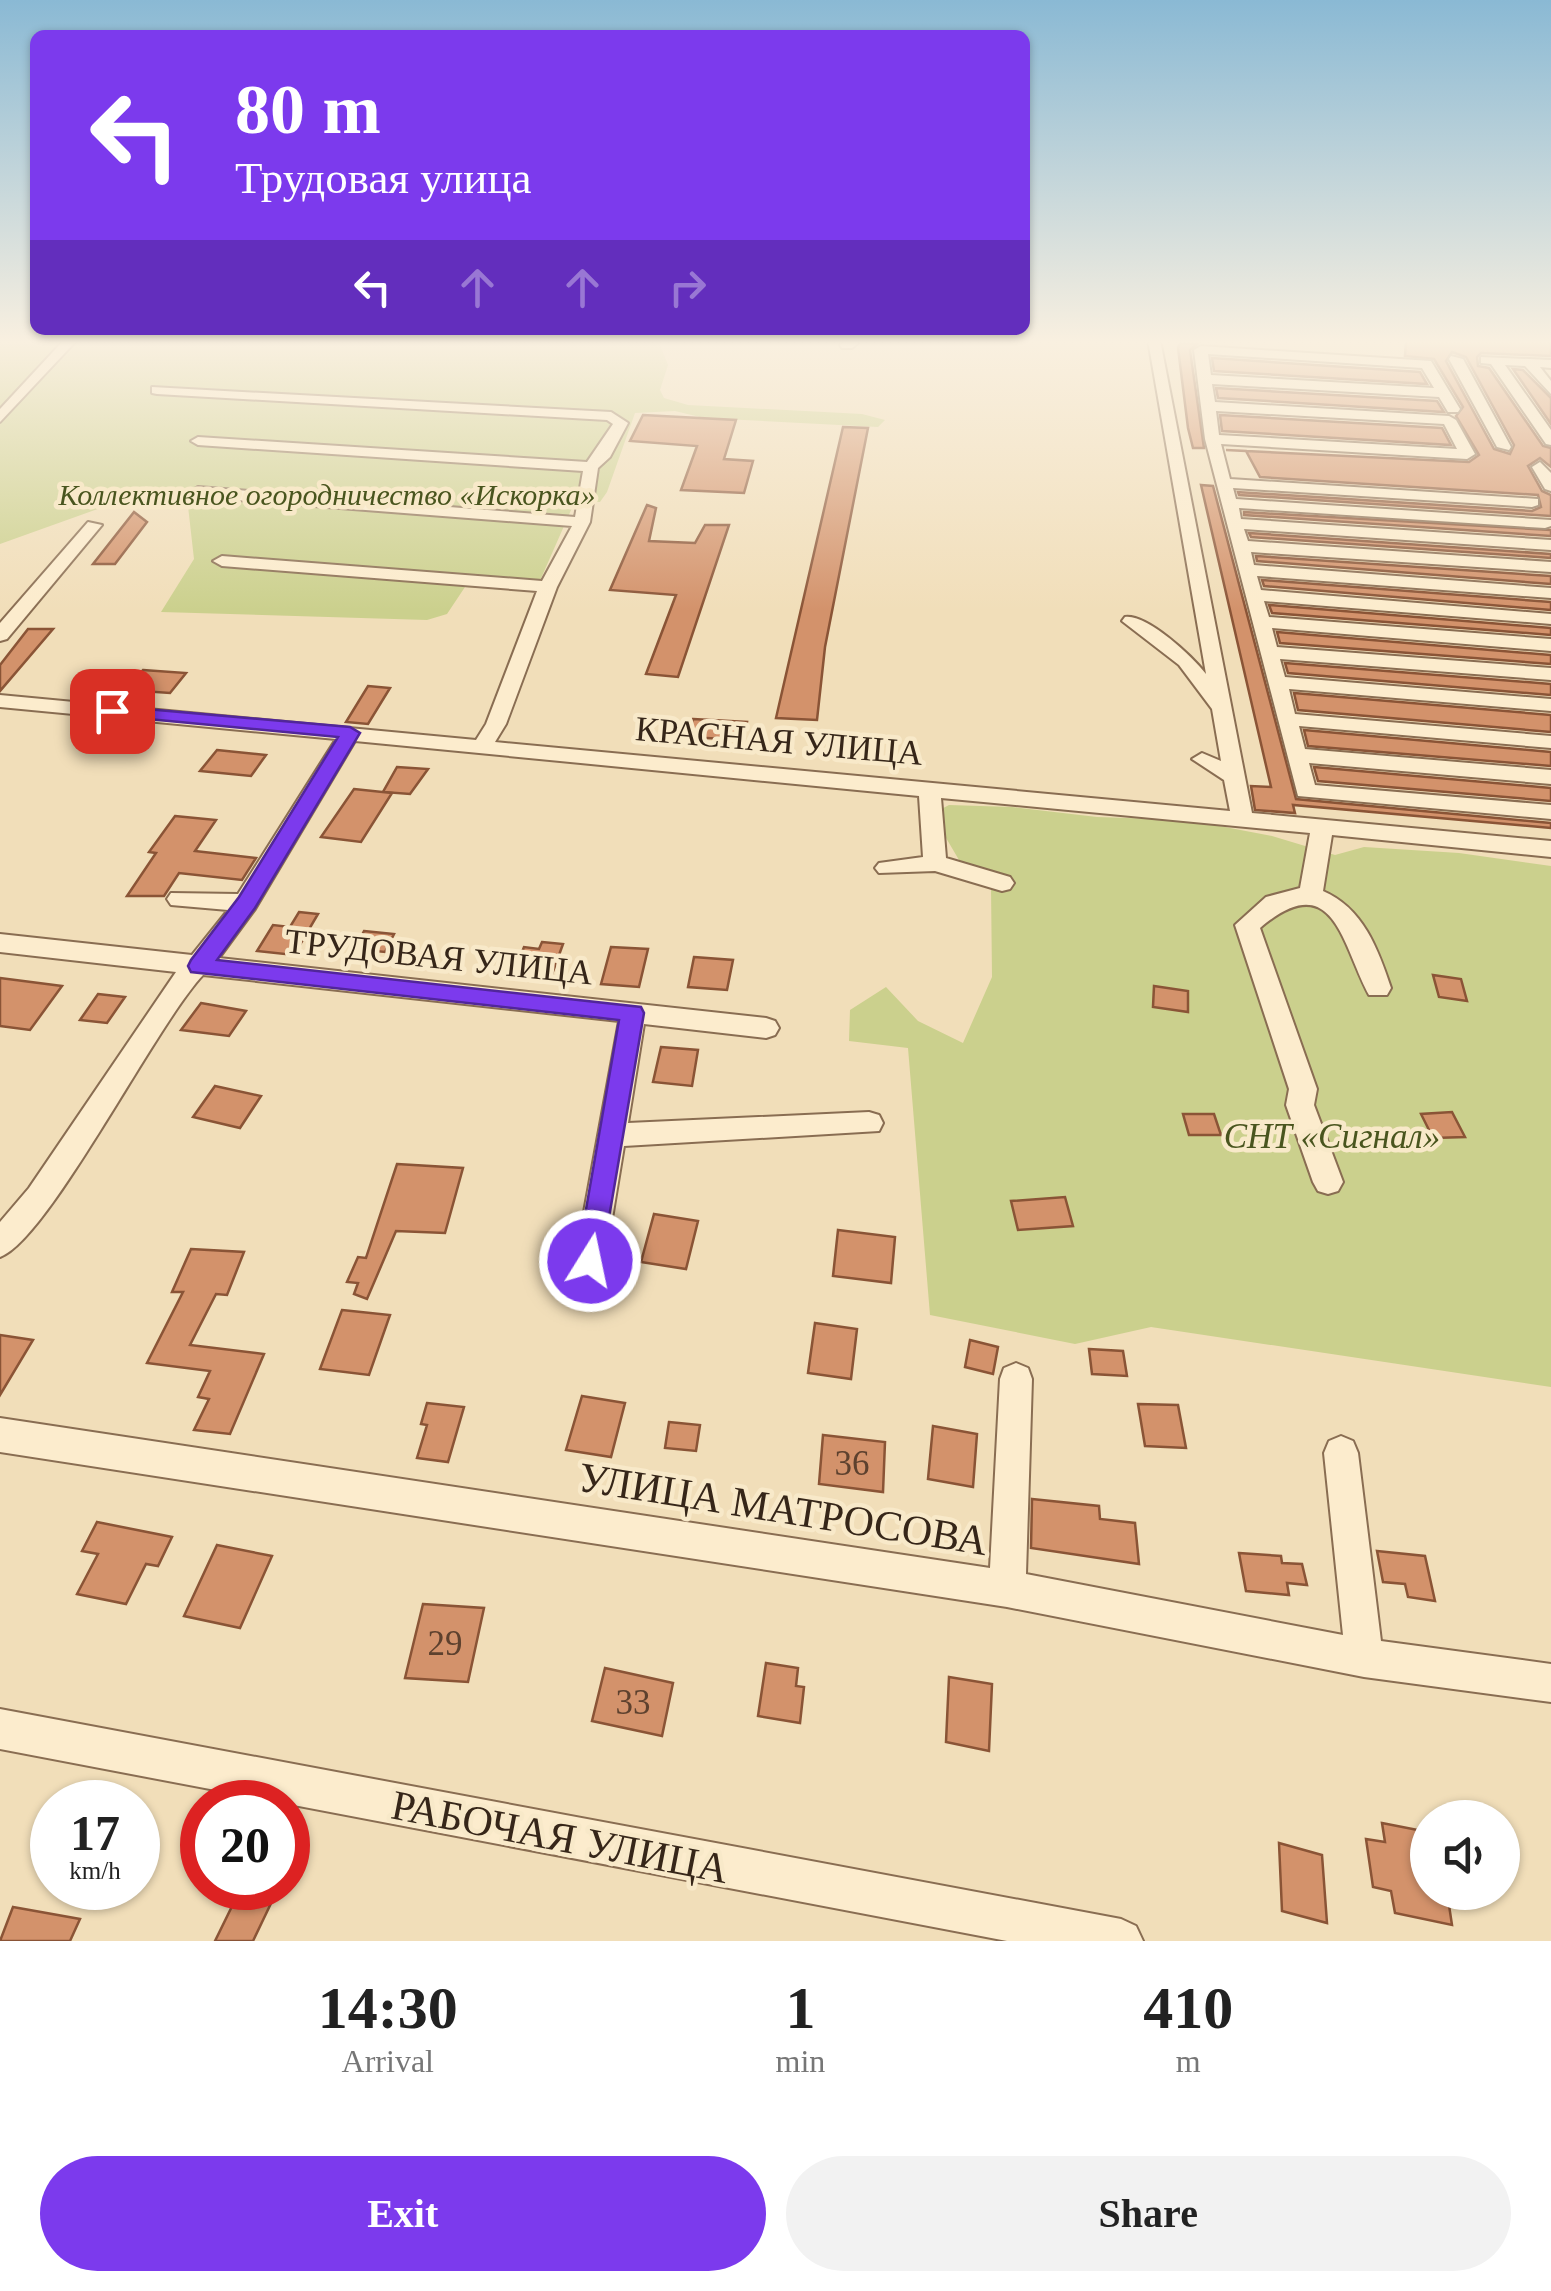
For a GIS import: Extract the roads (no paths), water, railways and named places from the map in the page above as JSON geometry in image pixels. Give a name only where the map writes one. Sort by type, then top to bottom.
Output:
[{"type":"street","points":[[482,747],[496,724],[548,588],[582,522],[591,467],[617,431]]},
{"type":"street","points":[[1171,431],[1242,816]]},
{"type":"street","points":[[1213,431],[1223,482],[1306,791],[1551,812]]},
{"type":"street","points":[[1352,431],[1467,454],[1456,431]]},
{"type":"street","points":[[1495,431],[1504,447]]},
{"type":"street","points":[[198,441],[591,467]]},
{"type":"street","points":[[1551,468],[1540,468],[1551,486]]},
{"type":"street","points":[[1223,482],[1528,496],[1548,528]]},
{"type":"street","points":[[198,492],[582,522]]},
{"type":"street","points":[[1229,504],[1548,528]]},
{"type":"street","points":[[1234,523],[1551,544]]},
{"type":"street","points":[[0,635],[9,610],[94,525]]},
{"type":"street","points":[[1240,546],[1551,567]]},
{"type":"street","points":[[222,561],[322,566],[548,588]]},
{"type":"street","points":[[1247,570],[1551,593]]},
{"type":"street","points":[[1254,595],[1551,618]]},
{"type":"street","points":[[1131,620],[1186,660],[1223,710]]},
{"type":"street","points":[[1261,622],[1551,645]]},
{"type":"street","points":[[1269,652],[1551,674]]},
{"type":"street","points":[[1277,682],[1551,705]]},
{"type":"street","name":"КРАСНАЯ УЛИЦА","points":[[0,701],[1242,816],[1551,849]]},
{"type":"street","points":[[1287,719],[1551,742]]},
{"type":"street","points":[[0,1244],[39,1197],[182,981],[200,966],[247,902],[350,733]]},
{"type":"street","points":[[1296,754],[1551,777]]},
{"type":"street","points":[[1202,759],[1235,777]]},
{"type":"street","points":[[929,788],[935,863]]},
{"type":"street","points":[[1311,895],[1322,826]]},
{"type":"street","points":[[887,868],[935,863],[1002,883]]},
{"type":"street","points":[[1328,1182],[1300,1105],[1302,1088],[1247,925],[1279,902],[1311,895],[1335,907],[1362,938],[1378,988]]},
{"type":"street","points":[[178,899],[247,902]]},
{"type":"street","name":"ТРУДОВАЯ УЛИЦА","points":[[0,943],[766,1028]]},
{"type":"street","points":[[590,1261],[632,1013]]},
{"type":"street","points":[[614,1135],[869,1123]]},
{"type":"street","points":[[1007,1589],[1016,1379]]},
{"type":"street","name":"УЛИЦА МАТРОСОВА","points":[[0,1435],[1007,1589],[1364,1658],[1551,1683]]},
{"type":"street","points":[[1340,1453],[1364,1658]]},
{"type":"street","name":"РАБОЧАЯ УЛИЦА","points":[[0,1729],[1121,1941]]},
{"type":"park label","name":"Коллективное огородничество «Искорка»","points":[[327,494]]},
{"type":"park label","name":"СНТ «Сигнал»","points":[[1332,1136]]}]
